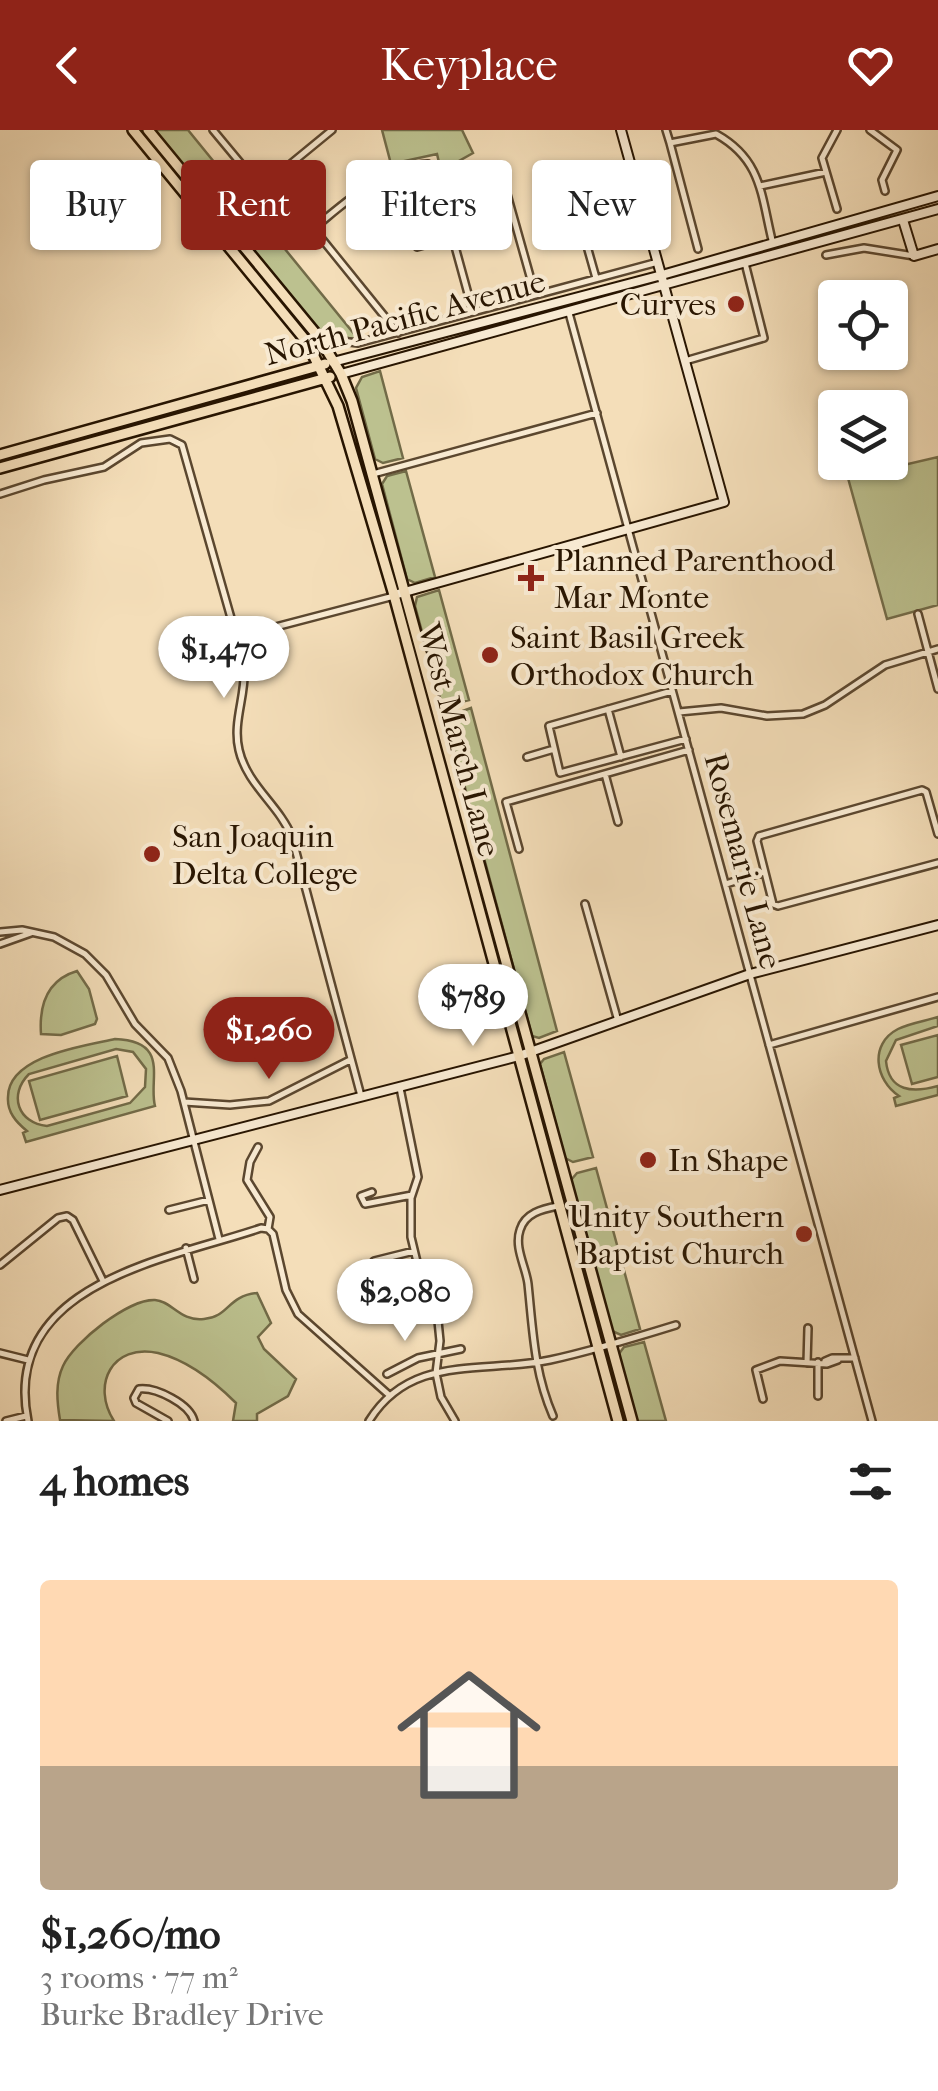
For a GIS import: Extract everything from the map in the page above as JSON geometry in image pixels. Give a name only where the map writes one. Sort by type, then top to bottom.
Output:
[{"type":"main road","name":"West March Lane","points":[[133,130],[306,342],[327,378],[361,476],[618,1421]]},
{"type":"main road","name":"West March Lane","points":[[148,130],[320,339],[341,374],[406,592],[632,1421]]},
{"type":"main road","points":[[394,596],[724,502],[622,130]]},
{"type":"main road","name":"North Pacific Avenue","points":[[0,455],[937,196]]},
{"type":"main road","points":[[903,220],[910,210],[937,196]]},
{"type":"main road","points":[[3,467],[938,210]]},
{"type":"main road","points":[[903,220],[914,256],[938,249]]},
{"type":"main road","points":[[745,263],[769,253],[773,244]]},
{"type":"main road","points":[[570,313],[575,304],[592,294]]},
{"type":"main road","points":[[3,467],[10,461],[49,450],[57,439]]},
{"type":"main road","points":[[0,1190],[518,1056],[750,974],[938,924]]},
{"type":"street","points":[[213,130],[238,160]]},
{"type":"street","points":[[219,137],[227,130]]},
{"type":"street","points":[[295,160],[332,130]]},
{"type":"street","points":[[666,130],[698,249]]},
{"type":"street","points":[[837,130],[822,153],[837,210]]},
{"type":"street","points":[[870,130],[897,150],[882,180],[886,191]]},
{"type":"street","points":[[670,143],[717,132],[732,142],[750,160],[773,244]]},
{"type":"street","points":[[759,186],[826,172]]},
{"type":"street","points":[[326,219],[346,204]]},
{"type":"street","points":[[512,214],[535,295]]},
{"type":"street","points":[[326,243],[398,332]]},
{"type":"street","points":[[826,255],[864,248],[914,256]]},
{"type":"street","points":[[456,250],[474,312]]},
{"type":"street","points":[[588,250],[596,278]]},
{"type":"street","points":[[320,339],[358,344],[658,262]]},
{"type":"street","points":[[685,361],[757,342],[765,334],[745,263]]},
{"type":"street","name":"Rosemarie Lane","points":[[570,313],[872,1421]]},
{"type":"street","points":[[373,474],[596,413]]},
{"type":"street","points":[[0,494],[104,467],[141,444],[170,439],[179,442],[188,456],[245,675],[237,728],[239,751],[252,780],[282,817],[292,838],[361,1096]]},
{"type":"street","points":[[237,637],[394,596]]},
{"type":"street","points":[[918,614],[938,689]]},
{"type":"street","points":[[678,712],[721,708],[781,717],[803,714],[825,706],[870,672],[938,650]]},
{"type":"street","points":[[672,691],[548,726],[560,773],[686,739]]},
{"type":"street","points":[[608,709],[622,757]]},
{"type":"street","points":[[527,757],[554,750]]},
{"type":"street","points":[[518,849],[506,802],[689,750]]},
{"type":"street","points":[[605,774],[618,822]]},
{"type":"street","points":[[938,834],[926,792],[922,790],[760,836],[758,845],[774,904],[778,906],[938,863]]},
{"type":"street","points":[[726,884],[764,872]]},
{"type":"street","points":[[585,904],[618,1021]]},
{"type":"street","points":[[0,932],[34,932],[70,944],[98,965],[135,1024],[168,1058],[184,1102],[220,1240]]},
{"type":"street","points":[[0,944],[34,932]]},
{"type":"street","points":[[769,1045],[938,997]]},
{"type":"street","points":[[184,1102],[230,1105],[269,1101],[352,1060]]},
{"type":"street","points":[[400,1086],[418,1178],[409,1228],[438,1311],[436,1373],[441,1397],[454,1421]]},
{"type":"street","points":[[258,1147],[247,1180],[270,1217],[268,1228]]},
{"type":"street","points":[[372,1192],[361,1196],[364,1204],[412,1195]]},
{"type":"street","points":[[169,1210],[209,1200]]},
{"type":"street","points":[[553,1416],[530,1332],[528,1281],[518,1235],[531,1215],[558,1206]]},
{"type":"street","points":[[0,1265],[58,1218],[67,1216],[73,1220],[103,1281]]},
{"type":"street","points":[[6,1421],[27,1418],[23,1386],[28,1360],[49,1321],[76,1296],[154,1258],[268,1228]]},
{"type":"street","points":[[268,1228],[273,1234],[286,1290],[298,1314],[389,1395]]},
{"type":"street","points":[[186,1248],[194,1279]]},
{"type":"street","points":[[358,1277],[368,1273],[374,1262],[414,1251]]},
{"type":"street","points":[[369,1421],[389,1395],[414,1379],[537,1362],[676,1325]]},
{"type":"street","points":[[806,1363],[808,1328]]},
{"type":"street","points":[[387,1374],[418,1358],[461,1349]]},
{"type":"street","points":[[0,1353],[28,1360]]},
{"type":"street","points":[[763,1400],[756,1370],[780,1361],[806,1363],[855,1358]]},
{"type":"street","points":[[818,1396],[821,1362]]},
{"type":"street","points":[[168,1421],[136,1403],[136,1392],[150,1388],[188,1409],[194,1421]]},
{"type":"green space","points":[[153,130],[188,130],[212,160],[181,160],[181,164]]},
{"type":"green space","points":[[382,130],[462,130],[473,153],[461,160],[438,160],[437,154],[390,160]]},
{"type":"green space","points":[[252,250],[286,250],[359,340],[321,333]]},
{"type":"green space","points":[[380,371],[403,458],[383,463],[375,459],[356,388],[362,377]]},
{"type":"green space","points":[[938,457],[938,605],[887,619],[849,480],[908,480],[908,464]]},
{"type":"green space","points":[[406,471],[435,577],[415,583],[407,579],[382,484],[387,476]]},
{"type":"green space","points":[[439,590],[469,700],[445,706],[415,606],[417,597]]},
{"type":"green space","points":[[471,708],[557,1031],[539,1038],[532,1036],[446,717]]},
{"type":"green space","points":[[77,971],[89,989],[95,1024],[61,1035],[41,1034],[47,995],[58,981]]},
{"type":"green space","points":[[938,1017],[938,1026],[896,1040],[886,1061],[897,1084],[911,1089],[938,1086],[938,1095],[896,1106],[894,1098],[899,1096],[880,1072],[879,1053],[883,1044],[898,1029]]},
{"type":"green space","points":[[938,1035],[938,1077],[912,1084],[901,1045]]},
{"type":"green space","points":[[115,1039],[133,1041],[150,1054],[155,1106],[26,1142],[23,1133],[27,1131],[16,1120],[8,1097],[11,1083],[20,1072],[50,1055]],"holes":[[[116,1049],[133,1052],[146,1069],[145,1087],[130,1103],[47,1126],[29,1120],[19,1107],[19,1091],[29,1074]]]},
{"type":"green space","points":[[564,1052],[593,1157],[573,1162],[565,1158],[540,1064]]},
{"type":"green space","points":[[117,1056],[127,1096],[40,1120],[29,1081]]},
{"type":"green space","points":[[596,1168],[640,1329],[621,1335],[612,1331],[571,1180],[577,1173]]},
{"type":"green space","points":[[257,1293],[271,1323],[258,1337],[264,1349],[296,1379],[288,1396],[257,1414],[257,1421],[233,1421],[236,1403],[190,1366],[169,1356],[142,1352],[128,1354],[110,1370],[105,1394],[114,1421],[60,1420],[58,1386],[63,1366],[78,1345],[117,1314],[155,1300],[182,1315],[204,1319],[219,1315],[240,1298]]},
{"type":"green space","points":[[644,1342],[666,1421],[637,1421],[618,1355],[624,1347]]},
{"type":"place","name":"Curves","points":[[736,304]]},
{"type":"place","name":"Planned Parenthood Mar Monte","points":[[531,578]]},
{"type":"place","name":"Saint Basil Greek Orthodox Church","points":[[490,655]]},
{"type":"place","name":"San Joaquin Delta College","points":[[152,854]]},
{"type":"place","name":"In Shape","points":[[648,1160]]},
{"type":"place","name":"Unity Southern Baptist Church","points":[[804,1234]]}]
